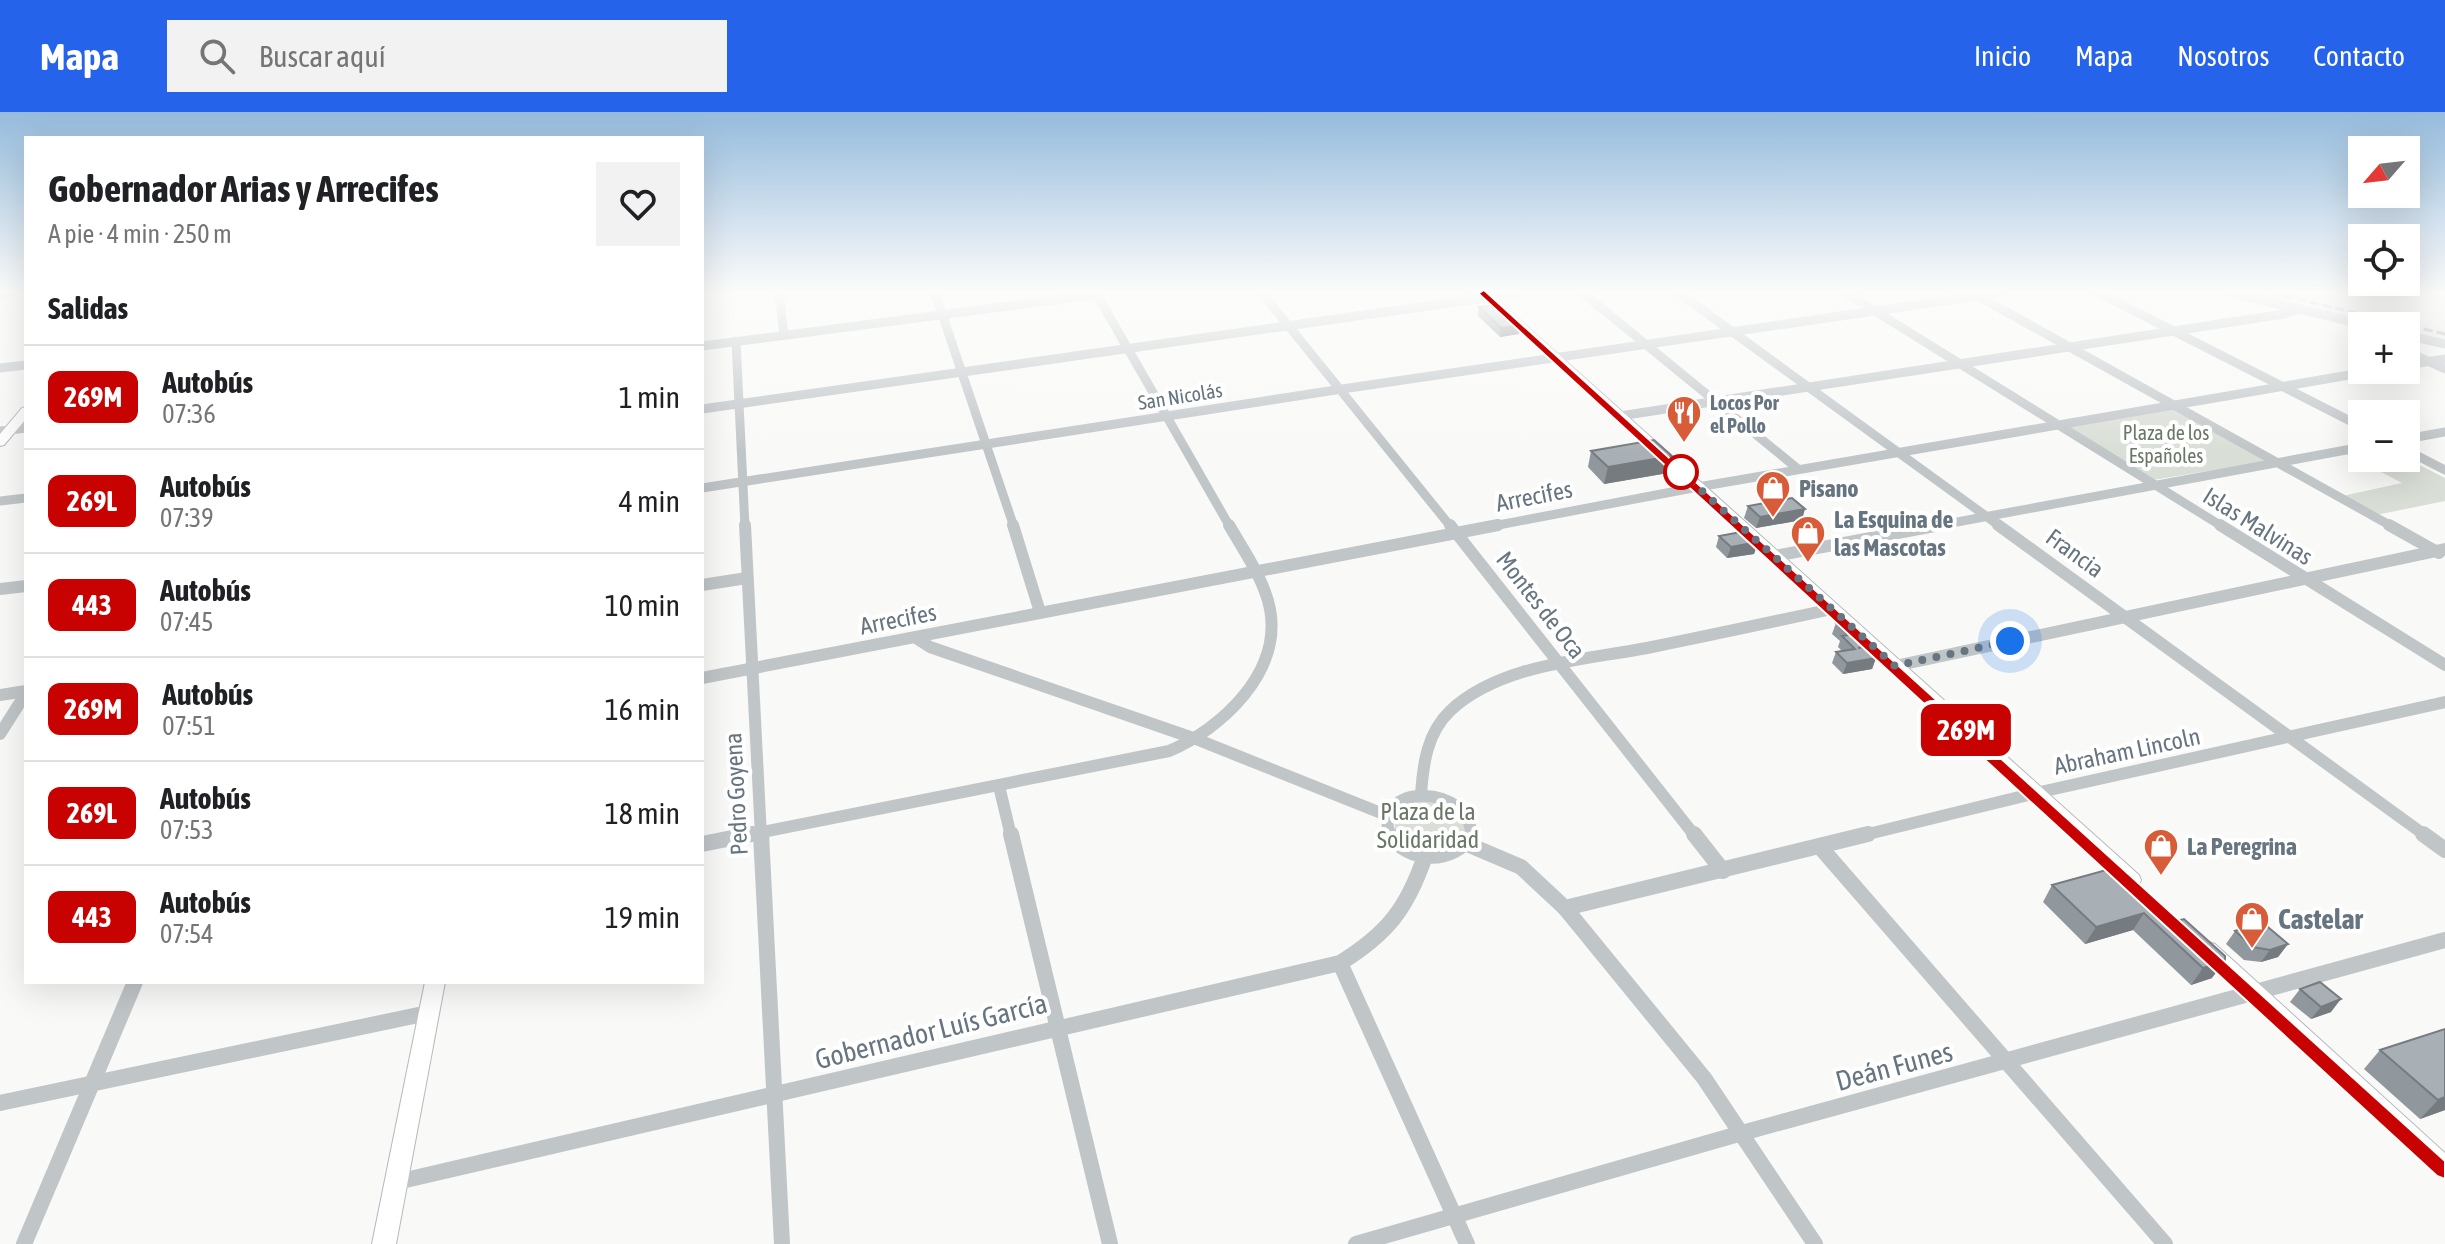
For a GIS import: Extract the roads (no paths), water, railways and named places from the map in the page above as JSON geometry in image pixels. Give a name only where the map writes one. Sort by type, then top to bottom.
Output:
[{"type":"street","name":"Pedro Goyena","points":[[736,346],[777,1095],[782,1244]]},
{"type":"street","points":[[953,346],[988,444],[1040,612]]},
{"type":"street","points":[[704,409],[1145,346]]},
{"type":"street","name":"Montes de Oca","points":[[1307,346],[1723,871]]},
{"type":"street","points":[[1542,346],[2148,895]]},
{"type":"street","name":"San Nicolás","points":[[704,488],[1633,346]]},
{"type":"street","points":[[1647,346],[1798,469]]},
{"type":"street","name":"Francia","points":[[1751,346],[2445,850]]},
{"type":"street","name":"Islas Malvinas","points":[[1932,346],[2445,665]]},
{"type":"street","points":[[1620,416],[2068,346],[2442,552]]},
{"type":"street","points":[[2200,346],[2348,420]]},
{"type":"street","points":[[704,844],[1169,751],[1196,739],[1238,701],[1266,653],[1271,618],[1268,602],[1255,571],[1129,348]]},
{"type":"street","points":[[2420,358],[2445,369]]},
{"type":"street","points":[[2420,363],[2445,359]]},
{"type":"street","points":[[0,368],[24,365]]},
{"type":"street","name":"Arrecifes","points":[[704,678],[1698,487],[2348,375]]},
{"type":"street","points":[[0,442],[5,430],[24,413]]},
{"type":"street","points":[[2420,436],[2445,432]]},
{"type":"street","points":[[1775,556],[2348,450]]},
{"type":"street","points":[[2420,457],[2445,470]]},
{"type":"street","points":[[0,501],[24,498]]},
{"type":"street","points":[[1895,666],[2442,552]]},
{"type":"street","points":[[704,585],[747,578]]},
{"type":"street","points":[[0,589],[24,586]]},
{"type":"street","points":[[1421,795],[1426,744],[1450,710],[1482,690],[1559,667],[1832,609]]},
{"type":"street","points":[[916,638],[930,647],[1196,739],[1386,815]]},
{"type":"street","points":[[0,695],[24,692]]},
{"type":"street","points":[[0,734],[24,695]]},
{"type":"street","name":"Abraham Lincoln","points":[[1565,908],[1821,848],[2036,793],[2445,702]]},
{"type":"street","points":[[999,786],[1110,1244]]},
{"type":"street","points":[[1421,795],[1448,800],[1468,815],[1472,835],[1467,844],[1450,855],[1425,856],[1397,845],[1385,825],[1386,815],[1399,800],[1421,795]]},
{"type":"street","points":[[1467,844],[1509,859],[1565,908],[1668,1031],[1742,1133],[1815,1244]]},
{"type":"street","points":[[1821,848],[2165,1244]]},
{"type":"street","name":"Gobernador Luís García","points":[[397,1182],[1340,963],[1364,949],[1396,921],[1408,903],[1425,856]]},
{"type":"street","points":[[2195,938],[2445,1168]]},
{"type":"street","name":"Deán Funes","points":[[1356,1244],[1742,1133],[2445,940]]},
{"type":"street","points":[[1340,963],[1467,1244]]},
{"type":"street","points":[[24,1244],[134,984]]},
{"type":"street","points":[[384,1244],[435,984]]},
{"type":"street","points":[[0,1103],[428,1013]]},
{"type":"place","name":"Locos Por el Pollo","points":[[1684,444]]},
{"type":"place","name":"Pisano","points":[[1773,519]]},
{"type":"place","name":"La Esquina de las Mascotas","points":[[1808,564]]},
{"type":"place","name":"La Peregrina","points":[[2161,877]]},
{"type":"place","name":"Castelar","points":[[2252,950]]},
{"type":"park label","name":"Plaza de los Españoles","points":[[2166,444]]},
{"type":"park label","name":"Plaza de la Solidaridad","points":[[1428,825]]}]
